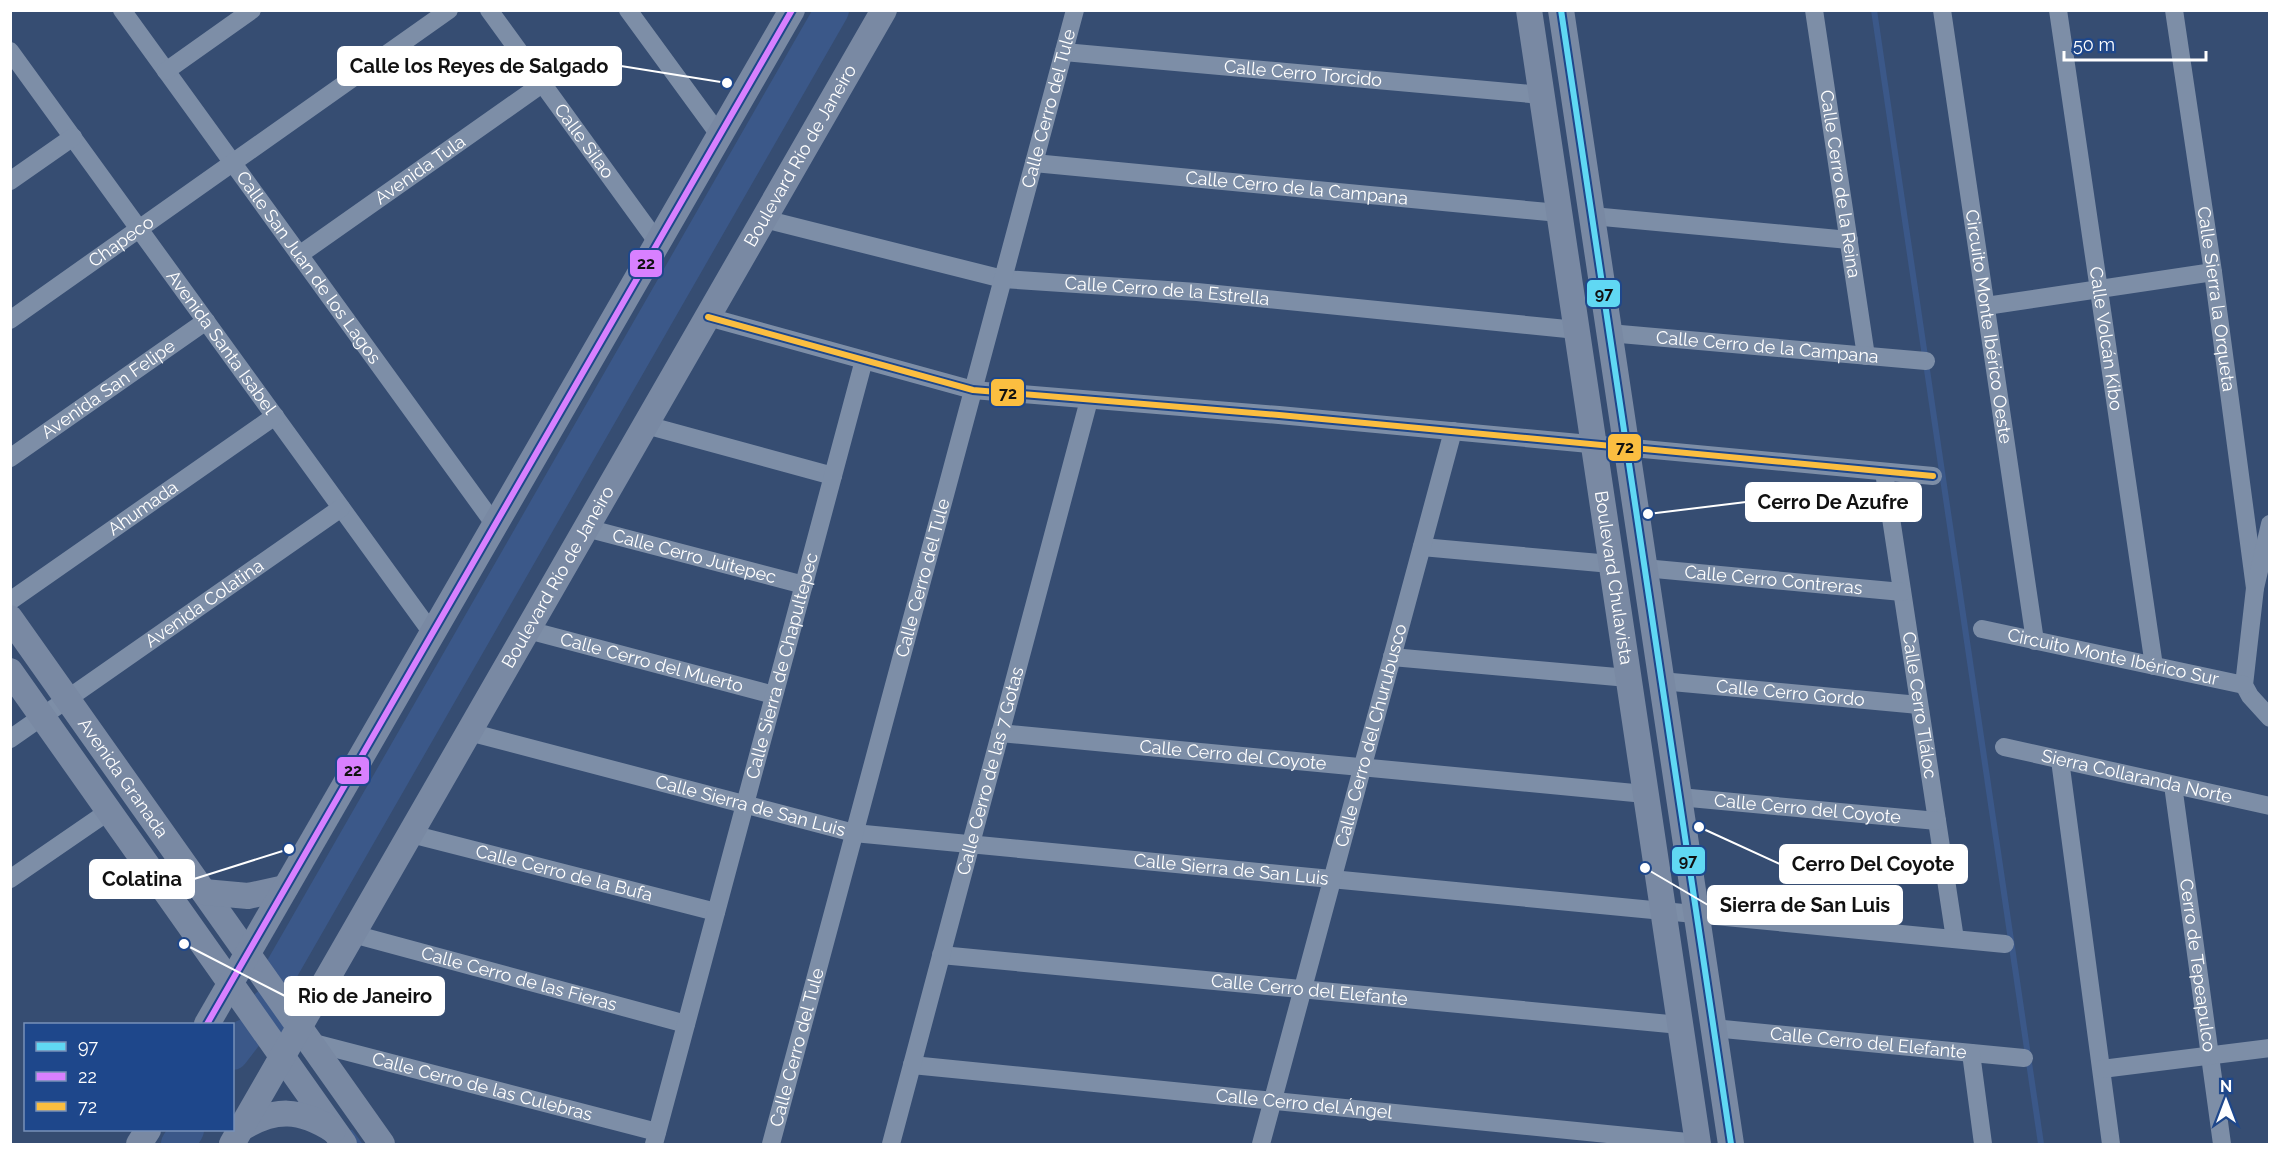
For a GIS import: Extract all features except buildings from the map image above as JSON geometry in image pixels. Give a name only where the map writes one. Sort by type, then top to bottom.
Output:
[{"type":"main road","points":[[208,1023],[792,10]]},
{"type":"main road","name":"Boulevard Río de Janeiro","points":[[237,1136],[282,1057],[304,1035],[353,934],[884,10]]},
{"type":"main road","name":"Boulevard Chulavista","points":[[1529,10],[1698,1144]]},
{"type":"main road","name":"Boulevard Chulavista","points":[[1561,10],[1731,1144]]},
{"type":"main road","name":"Avenida Granada","points":[[10,618],[382,1144]]},
{"type":"main road","name":"Avenida Granada","points":[[10,671],[339,1138]]},
{"type":"main road","points":[[204,892],[248,896],[285,888]]},
{"type":"main road","points":[[237,1136],[258,1118],[273,1114],[296,1113],[316,1119],[339,1138]]},
{"type":"street","name":"Calle San Juan de los Lagos","points":[[122,10],[495,525]]},
{"type":"street","points":[[166,71],[252,10]]},
{"type":"street","points":[[232,163],[449,10]]},
{"type":"street","name":"Calle Silao","points":[[489,10],[658,243]]},
{"type":"street","points":[[628,10],[720,136]]},
{"type":"street","name":"Calle Cerro del Tule","points":[[771,1144],[1075,10]]},
{"type":"street","name":"Calle Cerro de la Reina","points":[[1814,10],[1866,356]]},
{"type":"street","name":"Circuito Monte Ibérico Oeste","points":[[1942,10],[2035,641]]},
{"type":"street","name":"Calle Volcán Kibo","points":[[2058,10],[2154,666]]},
{"type":"street","name":"Calle Sierra la Orqueta","points":[[2174,10],[2213,272],[2255,588]]},
{"type":"street","name":"Avenida Santa Isabel","points":[[10,51],[432,633]]},
{"type":"street","name":"Calle Cerro Torcido","points":[[1064,52],[1542,95]]},
{"type":"street","name":"Avenida Tula","points":[[299,255],[542,84]]},
{"type":"street","points":[[10,181],[72,137]]},
{"type":"street","name":"Calle Cerro de la Campana","points":[[1034,162],[1559,213]]},
{"type":"street","name":"Chapeco","points":[[10,320],[232,163]]},
{"type":"street","points":[[1592,216],[1849,240]]},
{"type":"street","name":"Calle Cerro de la Estrella","points":[[764,219],[1003,279],[1197,292],[1577,330]]},
{"type":"street","points":[[1986,306],[2213,272]]},
{"type":"street","points":[[708,317],[973,390],[1453,431],[1933,476]]},
{"type":"street","name":"Avenida San Felipe","points":[[10,458],[206,321]]},
{"type":"street","name":"Calle Cerro de la Campana","points":[[1609,333],[1926,361]]},
{"type":"street","name":"Calle Sierra de Chapultepec","points":[[656,1138],[864,360]]},
{"type":"street","name":"Calle Cerro de las 7 Gotas","points":[[891,1144],[1089,400]]},
{"type":"street","name":"Ahumada","points":[[10,601],[275,416]]},
{"type":"street","points":[[646,424],[833,476]]},
{"type":"street","name":"Calle Cerro del Churubusco","points":[[1260,1144],[1453,431]]},
{"type":"street","name":"Calle Cerro Tláloc","points":[[1884,472],[1955,939]]},
{"type":"street","name":"Avenida Colatina","points":[[10,739],[341,508]]},
{"type":"street","name":"Circuito Monte Ibérico Sur","points":[[2270,524],[2255,588],[2244,685],[2250,696],[2270,718]]},
{"type":"street","name":"Calle Cerro Juitepec","points":[[586,528],[804,585]]},
{"type":"street","points":[[1422,547],[1611,564]]},
{"type":"street","name":"Calle Cerro Contreras","points":[[1644,568],[1902,592]]},
{"type":"street","name":"Circuito Monte Ibérico Sur","points":[[1982,629],[2244,685]]},
{"type":"street","name":"Calle Cerro del Muerto","points":[[528,630],[774,695]]},
{"type":"street","points":[[1392,657],[1629,678]]},
{"type":"street","name":"Calle Cerro Gordo","points":[[1661,681],[1919,705]]},
{"type":"street","name":"Calle Sierra de San Luis","points":[[469,732],[854,833],[970,846],[2005,944]]},
{"type":"street","name":"Calle Cerro del Coyote","points":[[1000,733],[1646,794]]},
{"type":"street","name":"Sierra Collaranda Norte","points":[[2004,747],[2270,806]]},
{"type":"street","points":[[2060,760],[2110,1144]]},
{"type":"street","name":"Cerro de Tepeapulco","points":[[2173,785],[2222,1144]]},
{"type":"street","name":"Calle Cerro del Coyote","points":[[1678,797],[1937,821]]},
{"type":"street","points":[[10,879],[109,811]]},
{"type":"street","name":"Calle Cerro de la Bufa","points":[[411,834],[716,912]]},
{"type":"street","name":"Calle Cerro de las Fieras","points":[[353,934],[686,1024]]},
{"type":"street","name":"Calle Cerro del Elefante","points":[[941,955],[1680,1025]]},
{"type":"street","name":"Calle Cerro del Elefante","points":[[1713,1028],[2024,1058]]},
{"type":"street","name":"Calle Cerro de las Culebras","points":[[304,1035],[656,1138]]},
{"type":"street","points":[[2102,1069],[2270,1048]]},
{"type":"street","points":[[1971,1053],[1983,1144]]},
{"type":"street","name":"Calle Cerro del Ángel","points":[[912,1065],[1698,1144]]},
{"type":"waterway","points":[[279,974],[832,10]]},
{"type":"waterway","points":[[1874,10],[2041,1144]]},
{"type":"waterway","points":[[262,1018],[272,1019],[268,1005]]},
{"type":"waterway","points":[[234,1050],[245,1036]]},
{"type":"waterway","points":[[178,1144],[186,1131]]},
{"type":"waterway","points":[[351,1133],[359,1144]]},
{"type":"transit line","name":"22","points":[[208,1023],[792,10]]},
{"type":"transit line","name":"97","points":[[1561,10],[1731,1144]]},
{"type":"transit line","name":"72","points":[[708,317],[973,390],[1279,415],[1933,476]]},
{"type":"place","name":"Calle los Reyes de Salgado","points":[[727,83]]},
{"type":"place","name":"Cerro De Azufre","points":[[1648,514]]},
{"type":"place","name":"Cerro Del Coyote","points":[[1699,827]]},
{"type":"place","name":"Colatina","points":[[289,849]]},
{"type":"place","name":"Sierra de San Luis","points":[[1645,868]]},
{"type":"place","name":"Rio de Janeiro","points":[[184,944]]}]
